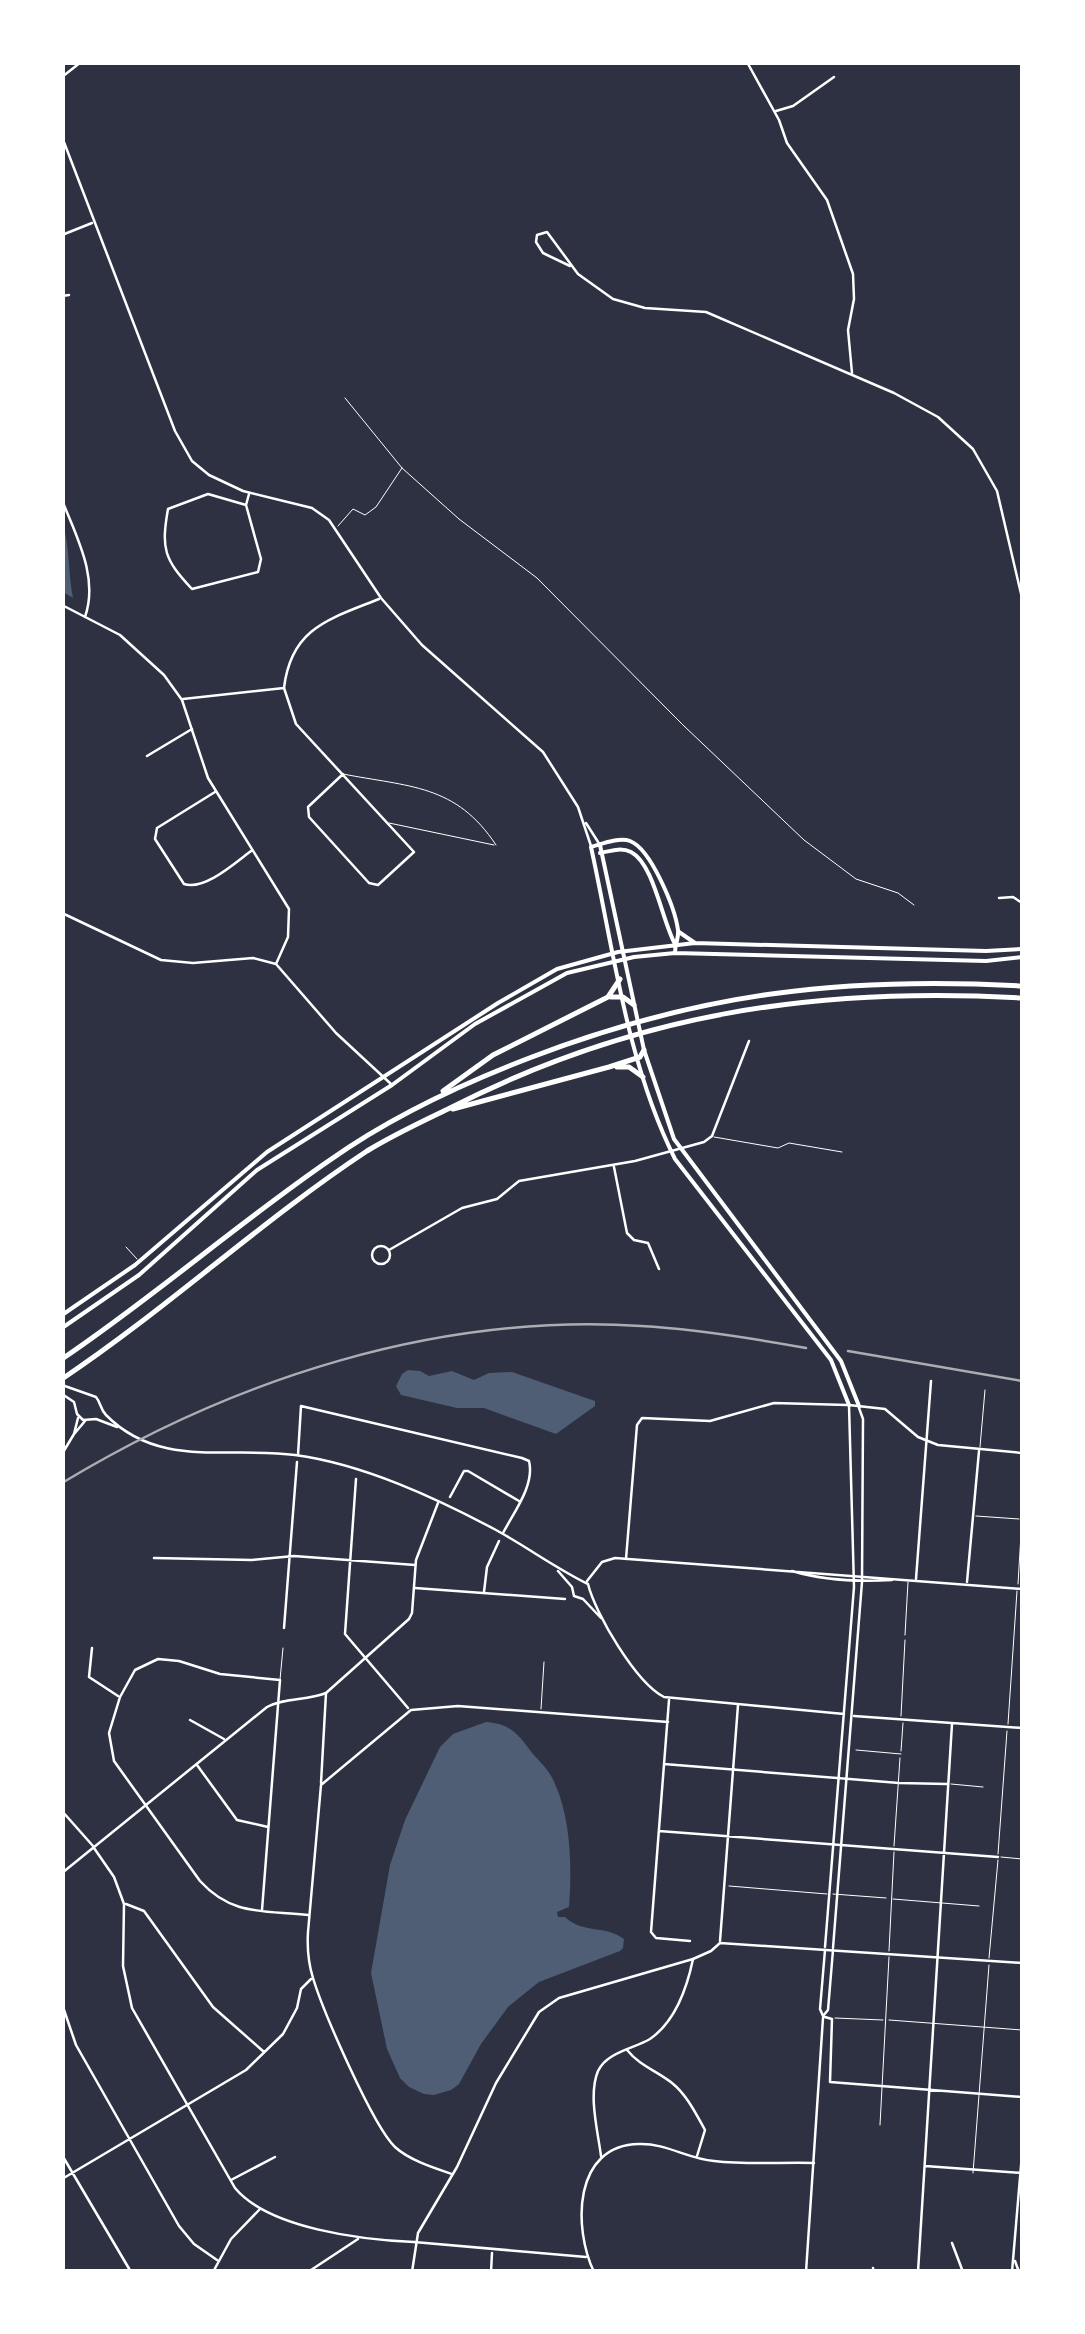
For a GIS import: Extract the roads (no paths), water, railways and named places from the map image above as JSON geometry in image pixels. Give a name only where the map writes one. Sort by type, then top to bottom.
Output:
[{"type":"highway","points":[[608,997],[620,979]]},
{"type":"highway","points":[[430,1100],[568,1043],[648,1017],[723,1000],[864,983],[923,981],[1022,986]]},
{"type":"highway","points":[[62,1382],[336,1172],[440,1112],[514,1078],[648,1030],[722,1014],[851,996],[943,994],[1022,998]]},
{"type":"highway","points":[[62,1360],[330,1159],[430,1100],[492,1055],[608,997],[623,996],[634,1005]]},
{"type":"highway","points":[[440,1112],[610,1067],[644,1050]]},
{"type":"highway","points":[[610,1067],[629,1067],[643,1078]]},
{"type":"main road","points":[[675,948],[679,932],[655,868],[644,852],[633,842],[623,840],[591,848],[636,1055],[649,1101],[671,1152],[832,1360],[849,1406]]},
{"type":"main road","points":[[600,845],[644,1050],[680,1149],[841,1361],[859,1406]]},
{"type":"main road","points":[[593,855],[619,849],[638,858],[654,886],[675,948]]},
{"type":"main road","points":[[656,946],[666,925]]},
{"type":"main road","points":[[679,932],[695,943]]},
{"type":"main road","points":[[62,1328],[144,1271],[257,1170],[392,1085],[474,1024],[567,973],[695,943],[986,951],[1022,948]]},
{"type":"main road","points":[[62,1315],[137,1263],[267,1152],[557,969],[656,946],[986,961],[1022,957]]},
{"type":"street","points":[[62,77],[81,62]]},
{"type":"street","points":[[747,62],[787,144],[828,200],[853,274],[854,299],[848,330],[852,375]]},
{"type":"street","points":[[774,111],[793,106],[834,78]]},
{"type":"street","points":[[62,137],[185,450],[208,476],[312,508],[336,529],[381,598],[443,665],[543,752],[568,786],[600,845]]},
{"type":"street","points":[[62,235],[94,222]]},
{"type":"street","points":[[570,266],[543,253],[537,236],[542,232],[550,235],[570,266],[613,300],[645,308],[706,312],[894,393],[938,417],[973,448],[998,491],[1022,598]]},
{"type":"street","points":[[62,296],[68,295]]},
{"type":"street","points":[[345,398],[402,468],[459,519],[537,578],[804,840],[856,879],[898,894],[914,906]]},
{"type":"street","points":[[336,529],[352,509],[365,515],[376,507],[402,468]]},
{"type":"street","points":[[246,505],[208,494],[168,509],[162,544],[177,573],[192,589],[258,572],[260,559],[246,505],[250,492]]},
{"type":"street","points":[[62,500],[88,568],[89,602],[85,617]]},
{"type":"street","points":[[343,774],[308,807],[309,817],[369,883],[378,885],[414,852],[390,823],[296,724],[284,688],[292,652],[307,634],[381,598]]},
{"type":"street","points":[[62,605],[120,635],[150,660],[182,700],[203,767],[291,917],[276,964]]},
{"type":"street","points":[[182,700],[284,688]]},
{"type":"street","points":[[147,756],[192,729]]},
{"type":"street","points":[[343,774],[442,793],[480,821],[496,845],[390,823]]},
{"type":"street","points":[[216,791],[156,828],[154,836],[162,850],[184,884],[195,887],[253,850]]},
{"type":"street","points":[[585,822],[591,848]]},
{"type":"street","points":[[1000,898],[1014,897],[1022,902]]},
{"type":"street","points":[[62,913],[161,960],[179,963],[260,959],[276,964],[336,1034],[392,1085]]},
{"type":"street","points":[[712,1136],[749,1041]]},
{"type":"street","points":[[388,1250],[462,1208],[493,1201],[519,1182],[671,1152],[712,1136],[778,1148],[789,1143],[842,1152]]},
{"type":"street","points":[[614,1165],[627,1232],[634,1240],[648,1243],[660,1270]]},
{"type":"street","points":[[126,1247],[144,1271]]},
{"type":"street","points":[[916,1580],[932,1381]]},
{"type":"street","points":[[62,1382],[97,1398],[102,1411],[123,1429]]},
{"type":"street","points":[[967,1584],[985,1390]]},
{"type":"street","points":[[62,1394],[76,1406],[79,1417],[74,1434]]},
{"type":"street","points":[[76,1406],[85,1395]]},
{"type":"street","points":[[626,1559],[638,1426],[642,1418],[710,1421],[774,1403],[859,1406],[890,1412],[927,1442],[1022,1453]]},
{"type":"street","points":[[298,1456],[302,1406],[522,1458],[529,1461],[531,1469],[521,1502],[502,1534]]},
{"type":"street","points":[[806,2272],[823,2016],[820,2009],[854,1581],[849,1406]]},
{"type":"street","points":[[823,2016],[828,2010],[862,1582],[863,1419],[859,1406]]},
{"type":"street","points":[[96,1419],[102,1411]]},
{"type":"street","points":[[79,1417],[96,1419],[152,1446],[173,1451],[298,1456],[378,1478],[502,1534],[555,1568],[586,1582]]},
{"type":"street","points":[[62,1454],[86,1420]]},
{"type":"street","points":[[284,1628],[298,1462]]},
{"type":"street","points":[[450,1497],[468,1471],[521,1502]]},
{"type":"street","points":[[356,1479],[345,1634],[411,1710]]},
{"type":"street","points":[[62,1873],[279,1701],[326,1692],[411,1616],[416,1565],[438,1503]]},
{"type":"street","points":[[973,2171],[1020,1588],[1022,1519],[976,1516]]},
{"type":"street","points":[[484,1594],[488,1567],[499,1541]]},
{"type":"street","points":[[154,1558],[252,1560],[290,1556],[416,1565]]},
{"type":"street","points":[[586,1582],[605,1560],[626,1559],[1020,1588]]},
{"type":"street","points":[[555,1568],[574,1596],[602,1619]]},
{"type":"street","points":[[786,1569],[814,1578],[862,1582],[907,1579]]},
{"type":"street","points":[[880,2124],[907,1579]]},
{"type":"street","points":[[572,1588],[578,1581]]},
{"type":"street","points":[[586,1582],[602,1619],[646,1684],[670,1700],[1022,1728]]},
{"type":"street","points":[[414,1588],[564,1599]]},
{"type":"street","points":[[583,1600],[589,1594]]},
{"type":"street","points":[[92,1648],[89,1676],[120,1697]]},
{"type":"street","points":[[262,1910],[282,1648]]},
{"type":"street","points":[[280,1680],[227,1676],[173,1659],[143,1664],[131,1674],[120,1697],[109,1733],[111,1754],[117,1768],[216,1898],[228,1905],[310,1915]]},
{"type":"street","points":[[541,1712],[544,1662]]},
{"type":"street","points":[[326,1692],[307,1953],[313,1978],[369,2106],[390,2141],[402,2152],[453,2174]]},
{"type":"street","points":[[670,1700],[651,1932],[658,1938],[690,1940]]},
{"type":"street","points":[[412,2272],[414,2242],[453,2174],[496,2083],[545,2006],[559,1998],[693,1959],[720,1942],[738,1705]]},
{"type":"street","points":[[321,1785],[411,1710],[458,1706],[668,1722]]},
{"type":"street","points":[[190,1720],[225,1740]]},
{"type":"street","points":[[918,2272],[952,1724]]},
{"type":"street","points":[[856,1750],[901,1754]]},
{"type":"street","points":[[196,1764],[237,1820],[268,1827]]},
{"type":"street","points":[[664,1764],[983,1787]]},
{"type":"street","points":[[62,1811],[114,1877],[124,1904],[123,1966],[132,2008],[186,2108],[242,2196],[268,2213],[360,2238],[587,2257]]},
{"type":"street","points":[[659,1831],[1022,1859]]},
{"type":"street","points":[[724,1885],[993,1907]]},
{"type":"street","points":[[124,1904],[144,1910],[213,2007],[266,2053]]},
{"type":"street","points":[[720,1942],[1022,1963]]},
{"type":"street","points":[[601,2158],[595,2081],[605,2062],[656,2034],[679,2005],[693,1959]]},
{"type":"street","points":[[62,2179],[238,2076],[283,2034],[301,1989],[313,1978]]},
{"type":"street","points":[[62,2004],[76,2045],[186,2236],[217,2260]]},
{"type":"street","points":[[823,2016],[832,2020],[1022,2030]]},
{"type":"street","points":[[832,2020],[828,2080],[1022,2097]]},
{"type":"street","points":[[626,2050],[640,2065],[671,2082],[688,2101],[706,2130],[697,2158]]},
{"type":"street","points":[[594,2272],[587,2257],[582,2194],[601,2158],[638,2144],[662,2146],[711,2162],[814,2162]]},
{"type":"street","points":[[1012,2272],[1022,2154]]},
{"type":"street","points":[[62,2155],[131,2272]]},
{"type":"street","points":[[230,2180],[274,2157]]},
{"type":"street","points":[[926,2166],[1022,2173]]},
{"type":"street","points":[[213,2272],[236,2232],[260,2209]]},
{"type":"street","points":[[308,2272],[360,2238]]},
{"type":"street","points":[[952,2243],[963,2272]]},
{"type":"street","points":[[491,2272],[492,2250]]},
{"type":"street","points":[[1014,2260],[1019,2272]]},
{"type":"water","points":[[63,524],[67,543],[73,598],[63,592]]},
{"type":"water","points":[[408,1370],[429,1376],[452,1371],[474,1380],[489,1373],[512,1372],[595,1401],[595,1406],[556,1434],[484,1408],[457,1408],[401,1395],[396,1386]]},
{"type":"water","points":[[486,1722],[503,1725],[519,1736],[550,1775],[560,1798],[567,1828],[570,1876],[569,1907],[557,1912],[558,1917],[617,1935],[624,1939],[623,1948],[539,1982],[508,2007],[459,2084],[434,2095],[424,2094],[400,2078],[387,2049],[371,1973],[390,1865],[405,1820],[440,1747],[453,1734]]},
{"type":"railway","points":[[62,1483],[196,1413],[267,1384],[414,1343],[489,1330],[565,1325],[682,1329],[806,1348]]},
{"type":"railway","points":[[848,1351],[1022,1381]]}]
